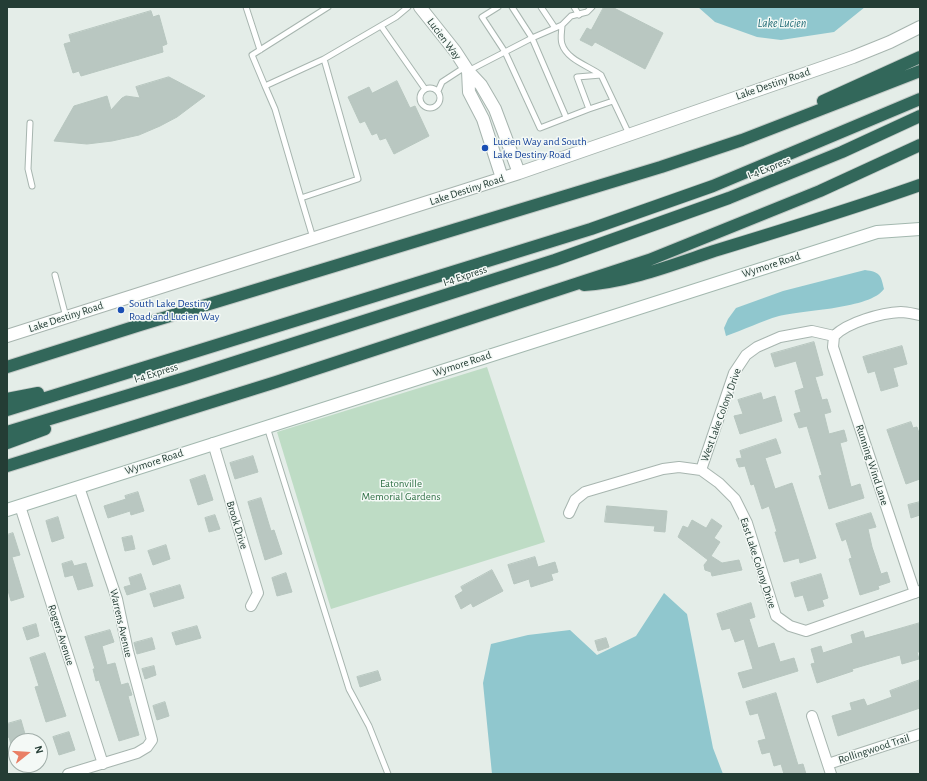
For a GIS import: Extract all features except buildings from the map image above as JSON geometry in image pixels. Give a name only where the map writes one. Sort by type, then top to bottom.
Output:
[{"type":"highway","points":[[742,140],[862,83],[920,58]]},
{"type":"highway","points":[[7,367],[155,320],[661,167],[742,140],[920,71]]},
{"type":"highway","name":"I-4 Express","points":[[7,410],[591,229],[713,186],[920,99]]},
{"type":"highway","name":"I-4 Express","points":[[7,432],[483,284],[610,241],[729,198],[842,152],[920,116]]},
{"type":"highway","points":[[7,466],[268,385],[649,260],[820,191],[920,145]]},
{"type":"highway","points":[[852,209],[920,176]]},
{"type":"highway","points":[[567,286],[605,284],[852,209],[920,185]]},
{"type":"highway","points":[[7,399],[92,384]]},
{"type":"highway","points":[[7,443],[109,405],[124,396]]},
{"type":"street","name":"Lucien Way","points":[[420,7],[455,51],[466,69],[481,85],[495,109],[518,173]]},
{"type":"street","name":"Lake Destiny Road","points":[[7,336],[518,173],[853,57],[890,42],[920,27]]},
{"type":"street","name":"Lucien Way","points":[[466,69],[469,92],[483,119],[502,178]]},
{"type":"street","name":"Wymore Road","points":[[7,510],[877,232],[920,229]]},
{"type":"street","points":[[834,336],[850,324],[890,313],[903,312],[920,315]]},
{"type":"street","name":"West Lake Colony Drive","points":[[701,470],[734,373],[746,355],[757,347],[780,337],[812,331],[834,336]]},
{"type":"street","name":"Running Wind Lane","points":[[834,336],[833,347],[917,592]]},
{"type":"street","name":"Brook Drive","points":[[213,443],[258,593],[251,606]]},
{"type":"street","name":"East Lake Colony Drive","points":[[569,513],[575,500],[585,492],[663,469],[679,467],[701,470],[719,483],[735,499],[747,523],[776,616],[790,626],[806,631],[917,592]]},
{"type":"street","name":"Warrens Avenue","points":[[79,487],[117,598],[128,651],[152,740],[148,747],[137,753],[103,764]]},
{"type":"street","name":"Rogers Avenue","points":[[20,506],[103,764]]},
{"type":"street","points":[[812,716],[831,774]]},
{"type":"street","name":"Rollingwood Trail","points":[[828,764],[920,734]]},
{"type":"street","points":[[68,774],[84,772],[103,764]]},
{"type":"lane","points":[[246,7],[260,50]]},
{"type":"lane","points":[[313,239],[275,109],[252,55],[328,7]]},
{"type":"lane","points":[[265,86],[324,59],[396,17],[408,7]]},
{"type":"lane","points":[[498,7],[482,17],[505,52],[540,128],[566,117],[613,101]]},
{"type":"lane","points":[[512,7],[532,38],[566,117]]},
{"type":"lane","points":[[541,7],[555,28]]},
{"type":"lane","points":[[574,7],[579,15]]},
{"type":"lane","points":[[438,91],[432,88],[425,89],[421,93],[420,100],[424,106],[430,108],[436,106],[440,101],[438,91],[442,82],[466,69],[562,25],[571,16],[587,12],[592,7]]},
{"type":"lane","points":[[562,25],[562,43],[566,52],[574,59],[591,67],[601,75],[628,134]]},
{"type":"lane","points":[[381,26],[425,89]]},
{"type":"lane","points":[[301,198],[358,178],[324,59]]},
{"type":"lane","points":[[589,109],[577,77],[601,75]]},
{"type":"lane","points":[[30,123],[28,170],[32,186]]},
{"type":"lane","points":[[55,275],[66,317]]},
{"type":"lane","points":[[266,426],[349,689],[369,726],[388,774]]},
{"type":"green space","name":"Eatonville Memorial Gardens","points":[[487,367],[545,542],[331,609],[277,432]]},
{"type":"water","name":"Lake Lucien","points":[[698,7],[865,7],[834,32],[781,40],[757,37],[715,22]]},
{"type":"water","points":[[865,270],[877,273],[881,277],[884,289],[876,296],[851,305],[779,316],[726,336],[724,328],[728,319],[736,308],[783,291]]},
{"type":"water","points":[[664,593],[687,614],[713,748],[723,774],[492,774],[483,683],[491,644],[528,635],[570,630],[597,655],[636,636]]},
{"type":"place","name":"Lucien Way and South Lake Destiny Road","points":[[485,148]]},
{"type":"place","name":"South Lake Destiny Road and Lucien Way","points":[[121,310]]}]
